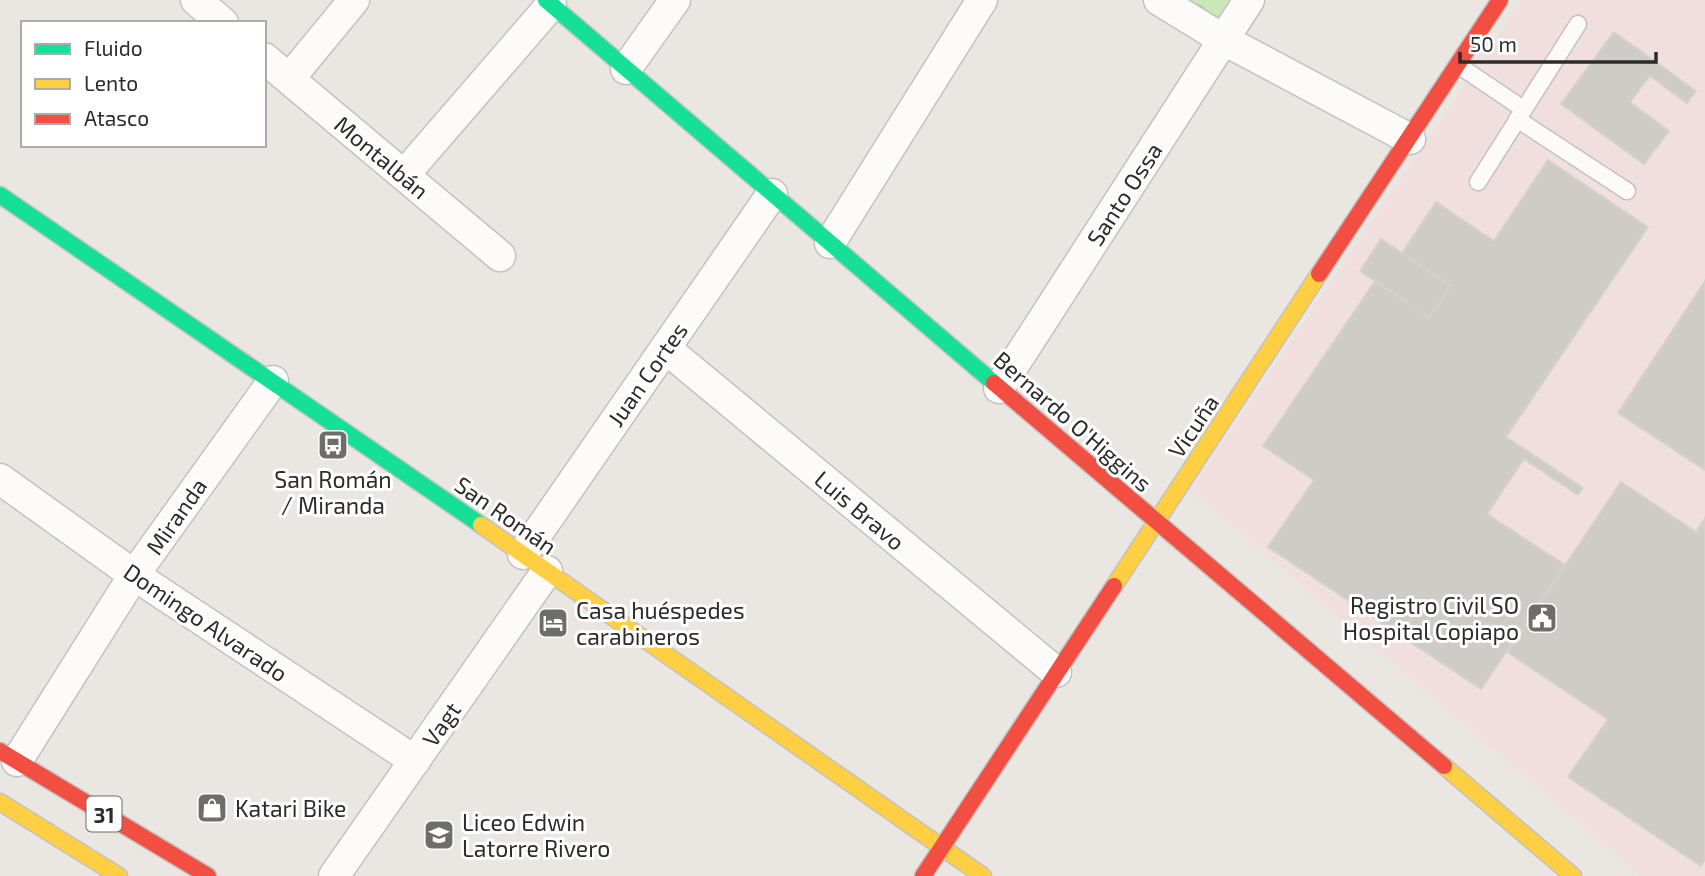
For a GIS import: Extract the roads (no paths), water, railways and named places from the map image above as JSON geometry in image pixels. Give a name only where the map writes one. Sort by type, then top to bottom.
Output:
[{"type":"main road","name":"Vicuña","points":[[923,876],[1500,0]]},
{"type":"main road","name":"Bernardo O'Higgins","points":[[548,2],[1573,876]]},
{"type":"main road","name":"San Román","points":[[0,195],[535,562],[983,876]]},
{"type":"main road","name":"31","points":[[8,756],[208,876]]},
{"type":"main road","name":"31","points":[[0,802],[120,876]]},
{"type":"street","points":[[196,0],[221,21]]},
{"type":"street","points":[[289,79],[354,0]]},
{"type":"street","points":[[626,69],[675,0]]},
{"type":"street","points":[[830,243],[982,0]]},
{"type":"street","points":[[1159,0],[1224,40],[1410,139]]},
{"type":"street","name":"Santo Ossa","points":[[999,388],[1249,0]]},
{"type":"street","points":[[404,175],[548,2]]},
{"type":"street","name":"Montalbán","points":[[266,60],[500,256]]},
{"type":"street","name":"Juan Cortes","points":[[535,562],[665,348],[772,194]]},
{"type":"street","name":"Luis Bravo","points":[[665,348],[1056,671]]},
{"type":"street","name":"Miranda","points":[[8,756],[273,381]]},
{"type":"street","name":"Domingo Alvarado","points":[[0,479],[134,575],[415,761]]},
{"type":"street","name":"Vagt","points":[[334,876],[415,761],[535,562]]},
{"type":"lane","points":[[1478,182],[1578,24]]},
{"type":"lane","points":[[1458,65],[1520,114],[1628,191]]},
{"type":"place","name":"San Román / Miranda","points":[[333,445]]},
{"type":"place","name":"Registro Civil SO Hospital Copiapo","points":[[1542,618]]},
{"type":"place","name":"Casa huéspedes carabineros","points":[[553,623]]},
{"type":"place","name":"Katari Bike","points":[[212,808]]},
{"type":"place","name":"Liceo Edwin Latorre Rivero","points":[[439,835]]}]
